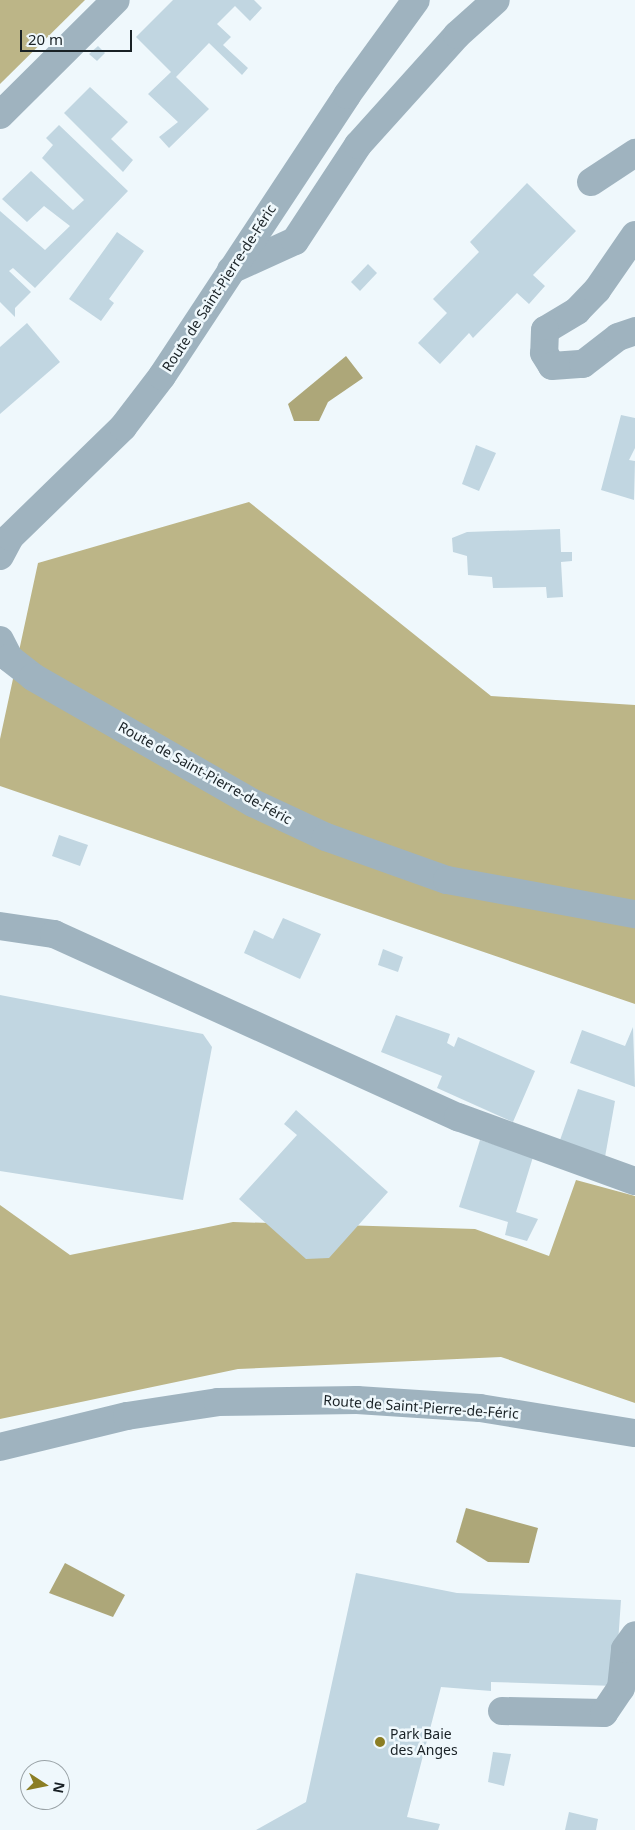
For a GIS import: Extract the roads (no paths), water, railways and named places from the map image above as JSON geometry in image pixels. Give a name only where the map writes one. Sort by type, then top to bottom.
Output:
[{"type":"street","points":[[0,115],[116,0]]},
{"type":"street","name":"Route de Saint-Pierre-de-Féric","points":[[0,556],[10,537],[123,427],[231,270],[347,94],[416,0]]},
{"type":"street","points":[[231,270],[295,241],[358,145],[457,35],[496,0]]},
{"type":"street","points":[[591,182],[635,152]]},
{"type":"street","points":[[635,235],[596,290],[576,311],[545,330],[544,353],[552,366],[583,364],[618,337],[635,331]]},
{"type":"street","name":"Route de Saint-Pierre-de-Féric","points":[[0,640],[9,658],[34,677],[254,803],[326,837],[447,880],[635,914]]},
{"type":"street","points":[[0,926],[54,934],[458,1117],[635,1181]]},
{"type":"street","name":"Route de Saint-Pierre-de-Féric","points":[[0,1447],[127,1416],[218,1402],[357,1400],[480,1408],[635,1433]]},
{"type":"street","points":[[502,1711],[604,1713],[620,1688],[625,1649],[635,1635]]},
{"type":"place","name":"Park Baie des Anges","points":[[380,1742]]}]
